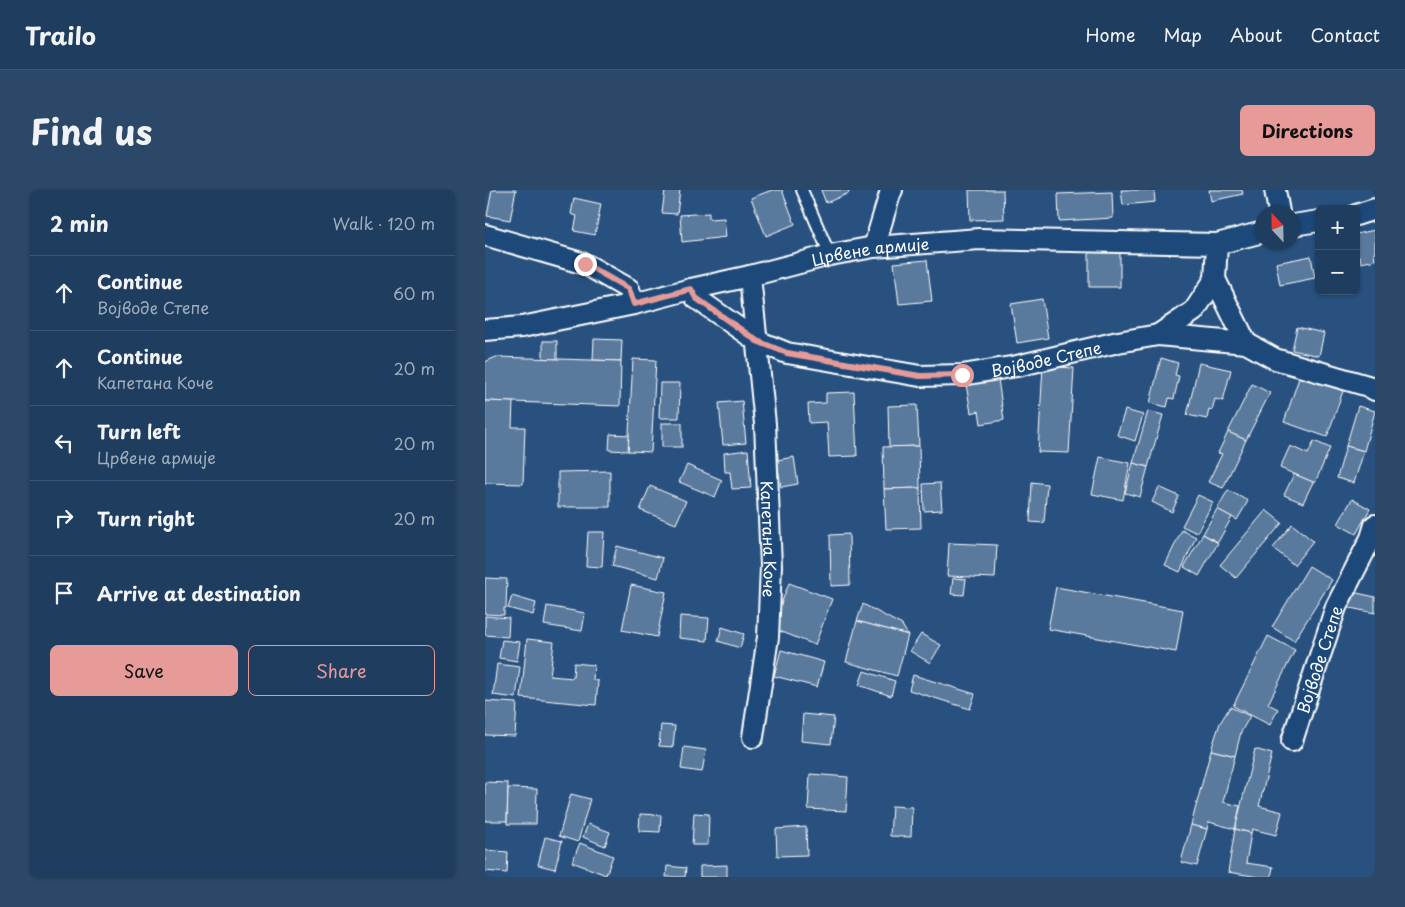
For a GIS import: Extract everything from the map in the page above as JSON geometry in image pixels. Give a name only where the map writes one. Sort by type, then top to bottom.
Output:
[{"type":"street","points":[[874,247],[890,194],[893,190]]},
{"type":"street","points":[[1275,190],[1278,205]]},
{"type":"street","points":[[1360,214],[1375,209]]},
{"type":"street","points":[[1300,224],[1315,222]]},
{"type":"street","name":"Црвене армије","points":[[485,330],[522,327],[634,304],[830,255],[874,247],[979,238],[1217,244],[1255,234]]},
{"type":"street","points":[[485,235],[585,264],[629,289],[634,304]]},
{"type":"street","name":"Војводе Степе","points":[[1158,335],[1195,311],[1215,279],[1217,244]]},
{"type":"street","name":"Капетана Коче","points":[[750,276],[765,424],[771,566],[768,638],[753,737]]},
{"type":"street","name":"Војводе Степе","points":[[1215,279],[1246,343]]},
{"type":"street","points":[[691,289],[696,298],[757,341]]},
{"type":"street","name":"Војводе Степе","points":[[757,341],[787,353],[920,376],[962,375],[1017,366],[1118,342],[1158,335],[1246,343],[1275,359],[1359,383],[1375,390]]},
{"type":"street","name":"Војводе Степе","points":[[1292,741],[1336,607],[1371,538],[1375,525]]},
{"type":"lane","points":[[802,190],[830,255]]},
{"type":"building","points":[[492,190],[516,190],[510,220],[487,216]]},
{"type":"building","points":[[665,190],[680,190],[677,214],[662,213]]},
{"type":"building","points":[[772,190],[782,190],[795,224],[766,236],[751,198]]},
{"type":"building","points":[[821,190],[848,190],[849,193],[826,203]]},
{"type":"building","points":[[969,190],[1003,190],[1004,219],[970,220]]},
{"type":"building","points":[[1121,190],[1154,190],[1155,202],[1123,205]]},
{"type":"building","points":[[1209,190],[1242,190],[1243,194],[1211,201]]},
{"type":"building","points":[[1112,192],[1113,218],[1059,221],[1058,194]]},
{"type":"building","points":[[574,198],[601,204],[595,235],[574,231],[577,216],[571,214]]},
{"type":"building","points":[[709,213],[709,219],[724,218],[726,237],[682,242],[680,215]]},
{"type":"building","points":[[1375,230],[1375,260],[1361,263],[1360,233]]},
{"type":"building","points":[[1120,247],[1120,287],[1089,287],[1089,248]]},
{"type":"building","points":[[1311,256],[1315,278],[1280,285],[1276,263]]},
{"type":"building","points":[[927,260],[932,301],[899,304],[894,263]]},
{"type":"building","points":[[1042,299],[1048,338],[1017,343],[1011,304]]},
{"type":"building","points":[[1297,327],[1324,333],[1319,356],[1292,350]]},
{"type":"building","points":[[594,339],[622,340],[621,361],[593,360]]},
{"type":"building","points":[[543,341],[557,341],[557,359],[543,359]]},
{"type":"building","points":[[496,357],[621,361],[620,406],[485,401],[485,362]]},
{"type":"building","points":[[1161,358],[1178,363],[1175,375],[1179,376],[1174,399],[1169,398],[1167,407],[1150,403]]},
{"type":"building","points":[[633,359],[656,360],[651,452],[628,451]]},
{"type":"building","points":[[1199,363],[1231,370],[1223,401],[1215,399],[1212,410],[1209,409],[1207,419],[1187,415]]},
{"type":"building","points":[[1043,366],[1074,368],[1069,453],[1038,452]]},
{"type":"building","points":[[1300,375],[1343,391],[1327,437],[1284,422]]},
{"type":"building","points":[[998,379],[1004,420],[981,424],[979,411],[971,413],[966,384]]},
{"type":"building","points":[[660,383],[680,383],[679,418],[659,418]]},
{"type":"building","points":[[1252,384],[1270,393],[1246,440],[1228,432]]},
{"type":"building","points":[[854,392],[857,456],[829,457],[827,422],[809,423],[808,404],[826,403],[826,393]]},
{"type":"building","points":[[485,401],[513,402],[512,427],[525,427],[523,484],[485,483]]},
{"type":"building","points":[[742,401],[746,443],[723,445],[719,403]]},
{"type":"building","points":[[917,405],[919,446],[889,447],[888,406]]},
{"type":"building","points":[[1358,406],[1375,411],[1364,451],[1346,446]]},
{"type":"building","points":[[1125,410],[1143,415],[1135,441],[1117,435]]},
{"type":"building","points":[[1148,411],[1163,415],[1148,467],[1133,463]]},
{"type":"building","points":[[662,423],[682,423],[682,447],[662,447]]},
{"type":"building","points":[[1228,432],[1246,440],[1223,488],[1208,482],[1222,454],[1218,453]]},
{"type":"building","points":[[610,434],[629,435],[628,451],[609,450]]},
{"type":"building","points":[[1314,441],[1330,448],[1315,483],[1280,468],[1290,446],[1308,454]]},
{"type":"building","points":[[919,446],[920,488],[884,489],[883,447]]},
{"type":"building","points":[[1346,446],[1364,451],[1354,483],[1337,478]]},
{"type":"building","points":[[748,450],[751,488],[732,489],[730,472],[725,472],[724,453]]},
{"type":"building","points":[[794,457],[798,484],[781,487],[777,460]]},
{"type":"building","points":[[1100,457],[1130,463],[1123,500],[1092,494]]},
{"type":"building","points":[[1133,463],[1148,467],[1140,497],[1125,493]]},
{"type":"building","points":[[687,465],[722,480],[715,497],[679,482]]},
{"type":"building","points":[[610,471],[610,507],[558,507],[558,472]]},
{"type":"building","points":[[1294,474],[1313,482],[1303,503],[1284,495]]},
{"type":"building","points":[[1032,482],[1047,484],[1044,523],[1030,522]]},
{"type":"building","points":[[940,483],[942,510],[924,511],[923,484]]},
{"type":"building","points":[[650,486],[686,501],[676,524],[640,510]]},
{"type":"building","points":[[1159,487],[1179,496],[1172,512],[1152,502]]},
{"type":"building","points":[[920,488],[921,528],[886,529],[884,489]]},
{"type":"building","points":[[1228,490],[1248,501],[1237,520],[1217,509]]},
{"type":"building","points":[[1198,495],[1213,502],[1197,533],[1182,526]]},
{"type":"building","points":[[1352,499],[1370,509],[1356,534],[1338,524]]},
{"type":"building","points":[[1217,509],[1232,517],[1218,542],[1203,534]]},
{"type":"building","points":[[1266,510],[1282,523],[1236,578],[1220,565]]},
{"type":"building","points":[[1292,524],[1313,541],[1294,565],[1273,548]]},
{"type":"building","points":[[1182,530],[1196,537],[1180,572],[1165,565]]},
{"type":"building","points":[[588,532],[604,532],[602,567],[586,566]]},
{"type":"building","points":[[849,534],[850,585],[831,586],[830,535]]},
{"type":"building","points":[[1203,534],[1218,543],[1199,576],[1184,567]]},
{"type":"building","points":[[949,543],[997,545],[995,578],[947,576]]},
{"type":"building","points":[[617,546],[663,558],[658,578],[612,566]]},
{"type":"building","points":[[1309,566],[1332,580],[1294,641],[1272,627]]},
{"type":"building","points":[[485,578],[507,579],[504,615],[485,614]]},
{"type":"building","points":[[953,578],[966,579],[964,595],[951,594]]},
{"type":"building","points":[[789,583],[832,599],[815,645],[772,628]]},
{"type":"building","points":[[631,585],[666,592],[657,637],[622,630]]},
{"type":"building","points":[[1056,587],[1183,610],[1176,652],[1048,629]]},
{"type":"building","points":[[1348,591],[1375,597],[1375,613],[1345,607]]},
{"type":"building","points":[[512,596],[536,603],[533,615],[508,608]]},
{"type":"building","points":[[863,604],[902,625],[908,635],[857,621]]},
{"type":"building","points":[[547,606],[585,613],[582,631],[544,625]]},
{"type":"building","points":[[485,616],[509,618],[508,637],[485,635]]},
{"type":"building","points":[[680,616],[709,618],[707,641],[679,638]]},
{"type":"building","points":[[857,621],[908,635],[897,676],[846,662]]},
{"type":"building","points":[[722,627],[744,634],[740,648],[718,641]]},
{"type":"building","points":[[921,634],[941,645],[930,663],[910,651]]},
{"type":"building","points":[[1268,636],[1295,650],[1268,704],[1278,709],[1270,725],[1233,706]]},
{"type":"building","points":[[527,639],[554,642],[550,676],[573,678],[574,663],[594,665],[593,680],[598,681],[596,705],[521,698]]},
{"type":"building","points":[[502,640],[520,642],[517,661],[499,658]]},
{"type":"building","points":[[781,650],[824,662],[817,687],[774,676]]},
{"type":"building","points":[[497,664],[520,667],[516,698],[493,695]]},
{"type":"building","points":[[864,671],[895,681],[891,696],[859,685]]},
{"type":"building","points":[[913,675],[975,694],[970,709],[909,690]]},
{"type":"building","points":[[485,701],[517,703],[515,736],[485,735]]},
{"type":"building","points":[[1230,707],[1250,716],[1241,732],[1235,756],[1211,750],[1220,723]]},
{"type":"building","points":[[803,714],[834,717],[831,744],[801,741]]},
{"type":"building","points":[[661,725],[675,726],[673,747],[659,746]]},
{"type":"building","points":[[684,747],[706,750],[702,772],[681,769]]},
{"type":"building","points":[[1255,749],[1272,754],[1259,806],[1282,812],[1276,835],[1252,829],[1251,833],[1235,829]]},
{"type":"building","points":[[1211,750],[1235,756],[1223,802],[1240,806],[1235,829],[1209,822],[1207,829],[1191,825]]},
{"type":"building","points":[[810,774],[848,777],[846,811],[808,809]]},
{"type":"building","points":[[485,782],[508,783],[507,821],[485,821]]},
{"type":"building","points":[[508,788],[537,789],[536,824],[507,824]]},
{"type":"building","points":[[571,794],[590,799],[578,842],[559,836]]},
{"type":"building","points":[[892,806],[912,807],[911,837],[890,836]]},
{"type":"building","points":[[694,813],[709,814],[708,845],[692,845]]},
{"type":"building","points":[[640,814],[661,815],[660,832],[639,831]]},
{"type":"building","points":[[588,824],[610,832],[605,846],[583,837]]},
{"type":"building","points":[[1191,825],[1207,829],[1197,866],[1181,862]]},
{"type":"building","points":[[806,827],[807,855],[777,856],[776,829]]},
{"type":"building","points":[[1235,829],[1251,833],[1246,863],[1273,867],[1271,877],[1228,872]]},
{"type":"building","points":[[545,837],[562,841],[555,869],[538,865]]},
{"type":"building","points":[[580,843],[613,856],[606,875],[572,862]]},
{"type":"building","points":[[485,850],[508,852],[507,873],[485,871]]},
{"type":"building","points":[[727,865],[727,877],[700,877],[700,866]]},
{"type":"building","points":[[667,866],[686,868],[685,877],[666,877]]},
{"type":"route","points":[[585,264],[629,289],[634,304],[691,289],[696,298],[757,341],[787,353],[920,376],[962,375]]}]
